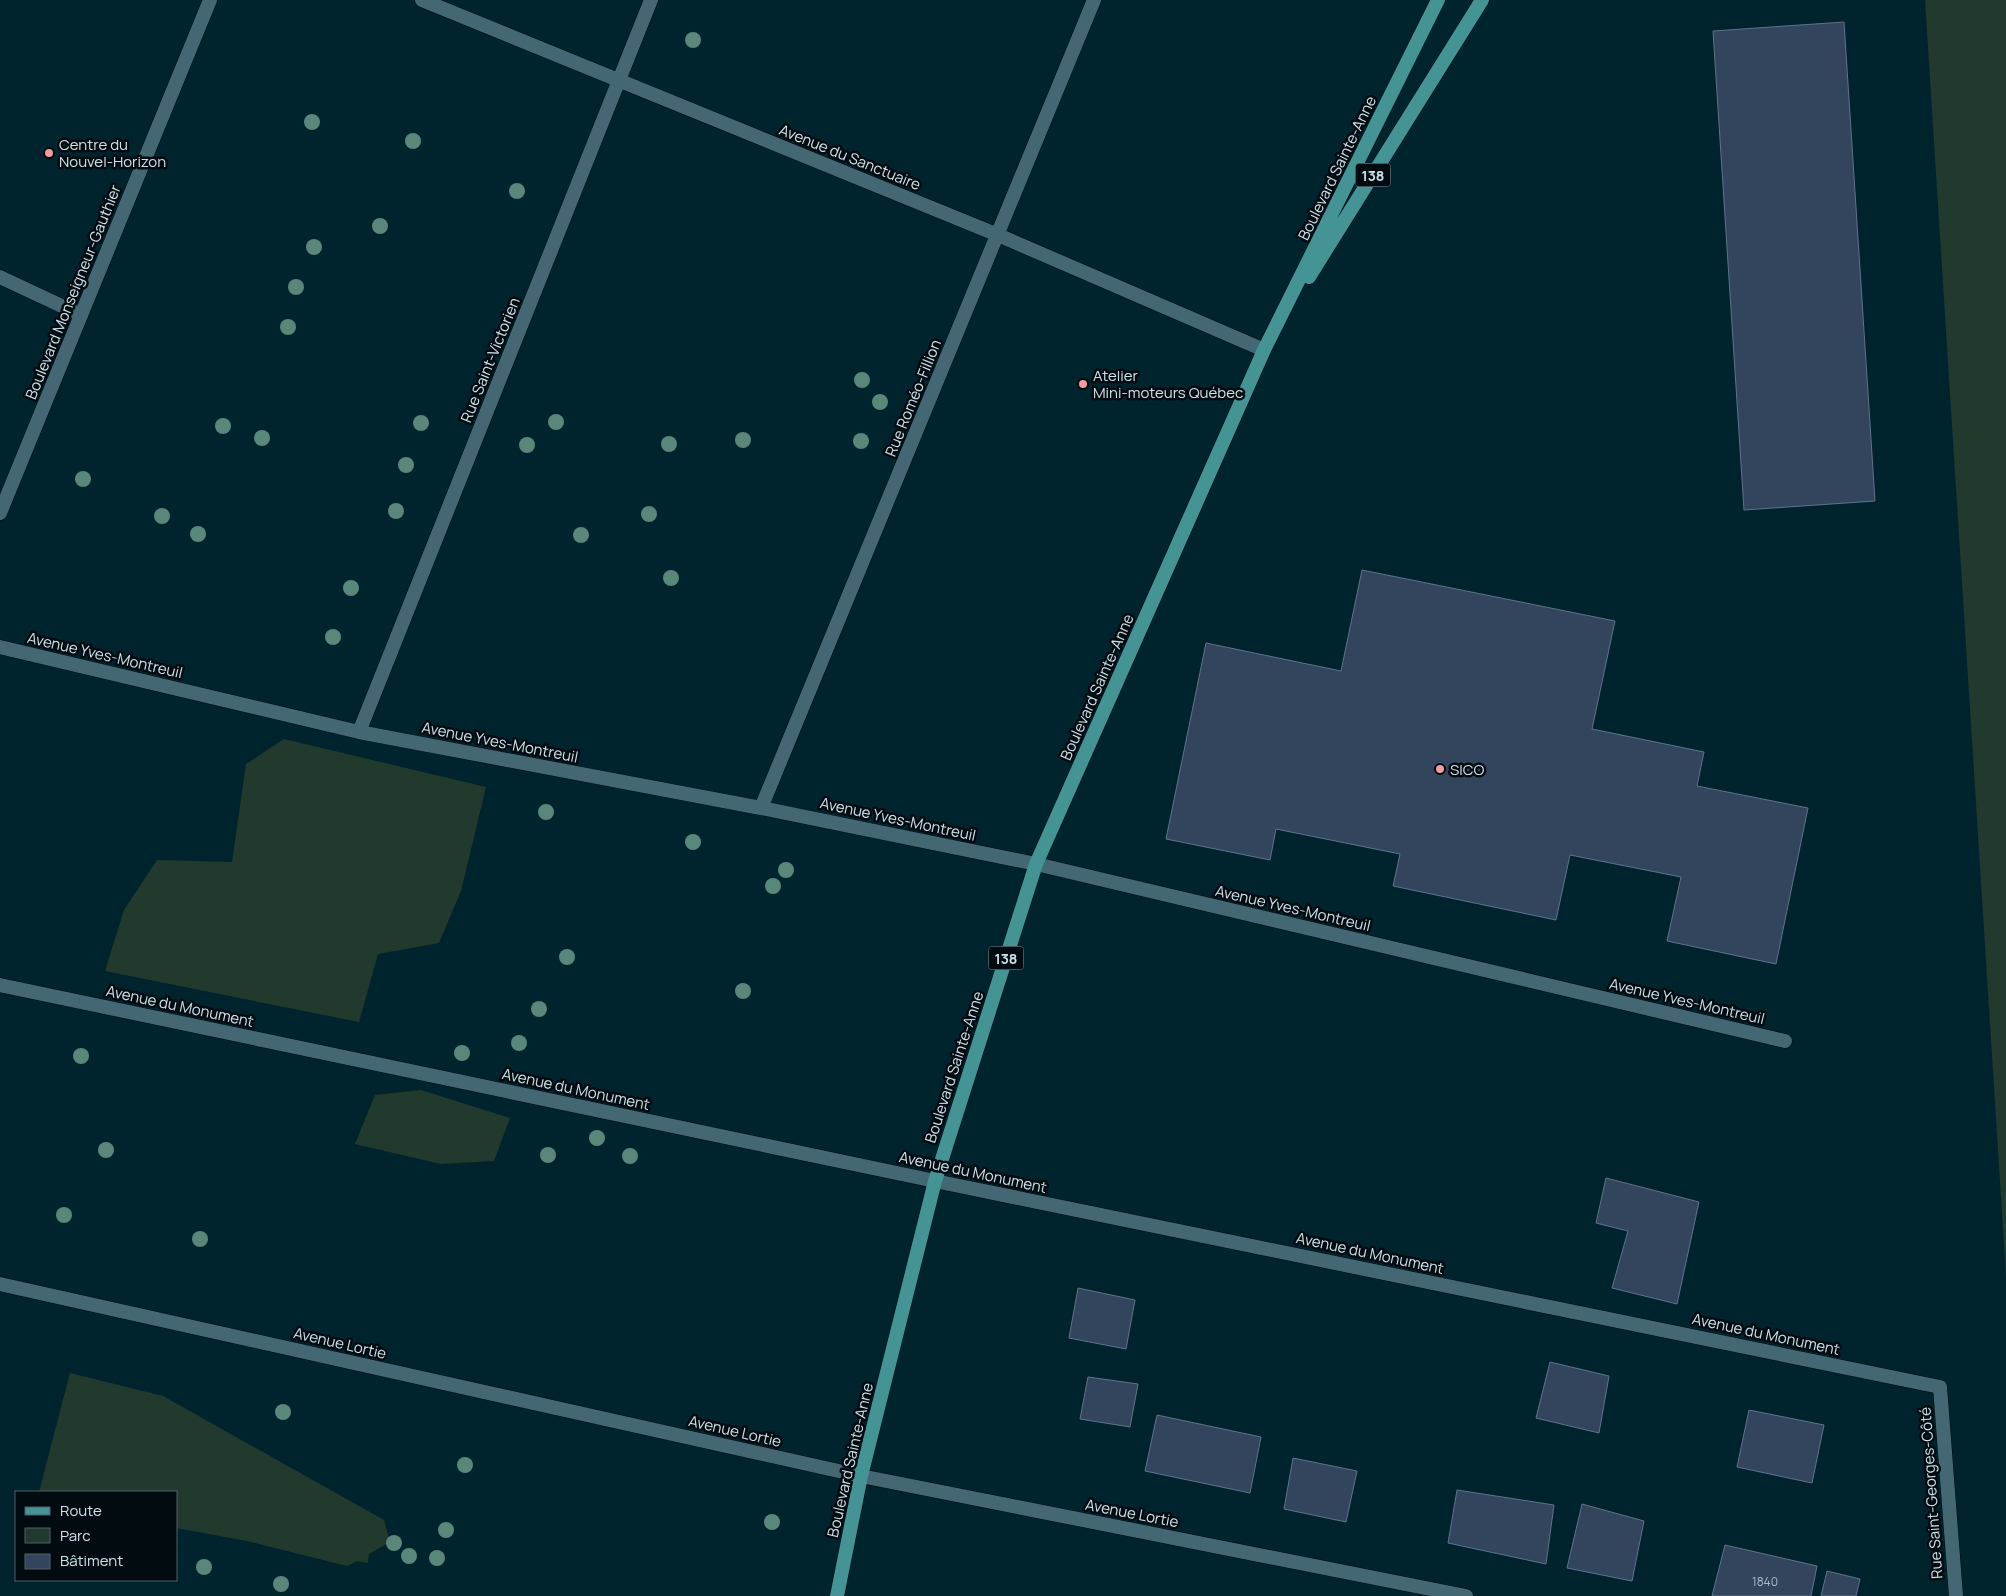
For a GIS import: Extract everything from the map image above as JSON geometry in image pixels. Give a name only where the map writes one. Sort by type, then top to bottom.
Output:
[{"type":"main road","name":"Boulevard Sainte-Anne","points":[[837,1596],[861,1476],[935,1181],[1036,864],[1264,350],[1438,0]]},
{"type":"main road","name":"Boulevard Sainte-Anne","points":[[1264,350],[1482,0]]},
{"type":"street","name":"Boulevard Monseigneur-Gauthier","points":[[0,513],[210,0]]},
{"type":"street","name":"Avenue du Sanctuaire","points":[[422,0],[998,235],[1264,350]]},
{"type":"street","name":"Rue Saint-Victorien","points":[[359,732],[650,0]]},
{"type":"street","name":"Rue Roméo-Fillion","points":[[761,808],[1094,0]]},
{"type":"street","points":[[0,277],[81,315]]},
{"type":"street","name":"Avenue Yves-Montreuil","points":[[0,647],[359,732],[761,808],[1036,864],[1785,1041]]},
{"type":"street","name":"Avenue du Monument","points":[[0,985],[935,1181],[1940,1387]]},
{"type":"street","name":"Avenue Lortie","points":[[0,1284],[861,1476],[1466,1596]]},
{"type":"street","name":"Rue Saint-Georges-Côté","points":[[1940,1387],[1956,1596]]},
{"type":"green space","points":[[1925,0],[2006,0],[2006,1276]]},
{"type":"green space","points":[[284,739],[486,787],[461,891],[439,943],[378,954],[359,1022],[105,971],[124,910],[157,860],[232,862],[246,764]]},
{"type":"green space","points":[[421,1090],[510,1118],[494,1161],[441,1164],[355,1144],[375,1095]]},
{"type":"green space","points":[[70,1373],[163,1396],[384,1520],[390,1542],[369,1554],[368,1563],[357,1561],[347,1566],[247,1541],[178,1528],[178,1491],[39,1491]]},
{"type":"building","points":[[1844,22],[1875,501],[1744,510],[1713,31]]},
{"type":"building","name":"SICO","points":[[1362,570],[1615,621],[1592,729],[1704,752],[1697,786],[1808,808],[1776,964],[1667,941],[1681,877],[1570,855],[1556,920],[1393,886],[1400,854],[1276,829],[1270,860],[1166,839],[1206,643],[1341,671]]},
{"type":"building","points":[[1606,1178],[1699,1202],[1677,1304],[1612,1288],[1628,1231],[1596,1223]]},
{"type":"building","points":[[1078,1288],[1135,1300],[1126,1349],[1069,1338]]},
{"type":"building","points":[[1550,1362],[1609,1376],[1599,1433],[1536,1418]]},
{"type":"building","points":[[1088,1377],[1138,1384],[1130,1427],[1080,1419]]},
{"type":"building","points":[[1749,1410],[1824,1425],[1812,1483],[1737,1467]]},
{"type":"building","points":[[1157,1415],[1261,1437],[1250,1493],[1145,1471]]},
{"type":"building","points":[[1293,1458],[1357,1471],[1346,1522],[1284,1509]]},
{"type":"building","points":[[1457,1490],[1554,1505],[1546,1564],[1448,1543]]},
{"type":"building","points":[[1582,1504],[1644,1521],[1632,1581],[1567,1568]]},
{"type":"building","points":[[1725,1545],[1817,1566],[1811,1596],[1712,1596]]},
{"type":"building","points":[[1827,1571],[1860,1579],[1856,1596],[1821,1596]]},
{"type":"place","name":"Centre du Nouvel-Horizon","points":[[49,153]]},
{"type":"place","name":"Atelier Mini-moteurs Québec","points":[[1083,384]]},
{"type":"place","name":"SICO","points":[[1440,769]]}]
